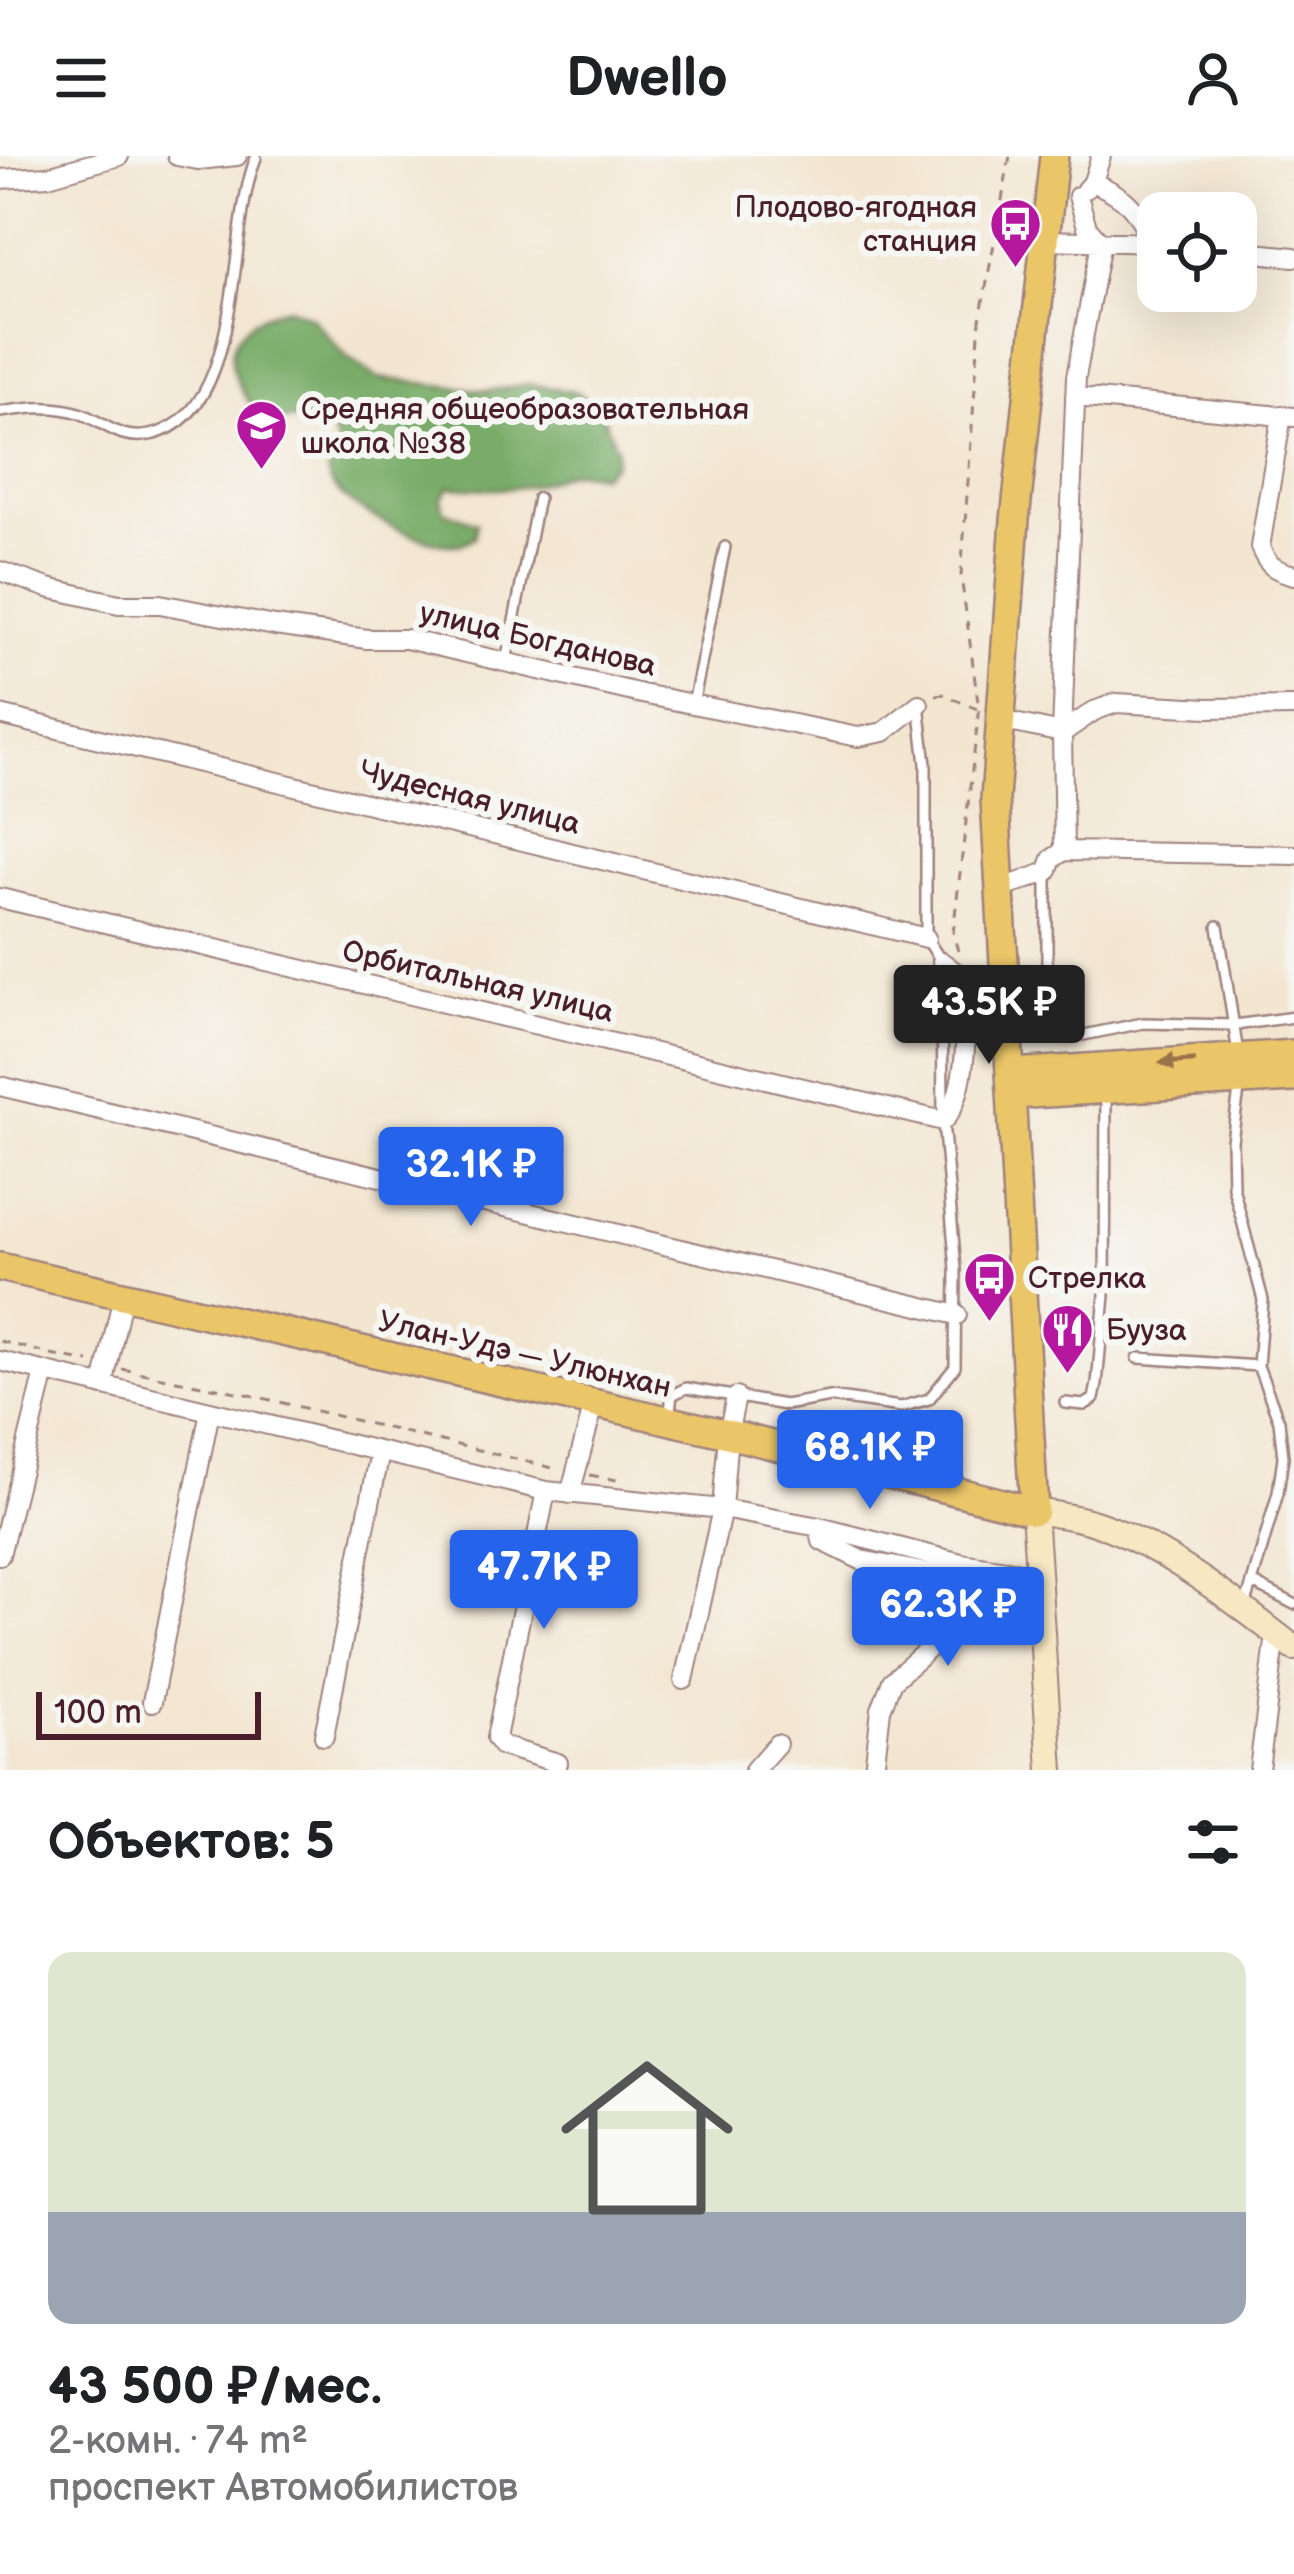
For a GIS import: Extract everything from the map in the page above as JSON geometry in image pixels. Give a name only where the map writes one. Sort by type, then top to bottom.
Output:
[{"type":"main road","points":[[1052,1770],[990,715],[1046,240],[1064,194],[1054,156]]},
{"type":"main road","points":[[1012,1084],[1106,1089],[1239,1070],[1294,1054]]},
{"type":"main road","points":[[1012,1084],[1239,1070],[1294,1078]]},
{"type":"main road","name":"Улан-Удэ — Улюнхан","points":[[0,1267],[728,1434],[1034,1511]]},
{"type":"main road","points":[[1034,1511],[1097,1523],[1120,1533],[1288,1641]]},
{"type":"street","points":[[0,179],[48,176],[119,156]]},
{"type":"street","points":[[177,156],[198,160],[247,157]]},
{"type":"street","points":[[1093,182],[1101,156]]},
{"type":"street","points":[[1101,243],[1064,194],[1093,182],[1124,196],[1137,213]]},
{"type":"street","points":[[1046,240],[1137,243]]},
{"type":"street","points":[[1064,851],[1062,733],[1075,398],[1101,243]]},
{"type":"street","points":[[1257,253],[1294,257]]},
{"type":"street","points":[[1075,398],[1288,416],[1260,548],[1265,562],[1275,570],[1294,575]]},
{"type":"street","name":"улица Богданова","points":[[0,571],[119,604],[160,604],[275,626],[367,639],[406,639],[858,737],[884,732],[919,704]]},
{"type":"street","points":[[990,715],[1062,733],[1094,711],[1116,703],[1294,707]]},
{"type":"street","name":"Чудесная улица","points":[[0,715],[926,938]]},
{"type":"street","points":[[998,890],[1047,872],[1052,859],[1064,851],[1294,855]]},
{"type":"street","name":"Орбитальная улица","points":[[0,898],[943,1121]]},
{"type":"street","points":[[942,962],[966,980],[962,1070],[950,1113],[943,1121]]},
{"type":"street","points":[[0,1086],[957,1316]]},
{"type":"street","points":[[105,1376],[123,1295]]},
{"type":"street","points":[[0,1361],[45,1372],[105,1376],[210,1411],[546,1491],[722,1509],[819,1527],[1003,1579]]},
{"type":"street","points":[[0,1555],[45,1372]]},
{"type":"street","points":[[684,1680],[722,1509],[736,1397]]},
{"type":"street","points":[[570,1494],[594,1403]]},
{"type":"street","points":[[152,1702],[210,1411]]},
{"type":"street","points":[[324,1736],[380,1452]]},
{"type":"street","points":[[546,1491],[496,1738],[502,1746],[559,1763]]},
{"type":"street","points":[[819,1527],[823,1541],[861,1560],[1003,1579],[1039,1575]]},
{"type":"street","points":[[874,1770],[881,1709],[892,1681],[1003,1579]]},
{"type":"street","points":[[1259,1770],[1288,1641]]},
{"type":"street","points":[[754,1770],[777,1744]]},
{"type":"lane","points":[[0,412],[37,407],[66,410],[128,437],[152,435],[194,411],[207,390],[233,291],[248,184],[247,157]]},
{"type":"lane","points":[[506,662],[538,498]]},
{"type":"lane","points":[[693,704],[724,547]]},
{"type":"lane","points":[[668,1420],[672,1395],[679,1390],[785,1405],[830,1397],[914,1405],[929,1399],[955,1367],[957,1316],[943,1121],[942,962],[926,938],[926,764],[919,704]]},
{"type":"lane","points":[[1047,872],[1047,983],[1072,1031],[1084,1035],[1143,1023],[1235,1025],[1294,1017]]},
{"type":"lane","points":[[1218,926],[1239,1070],[1233,1187],[1263,1300],[1258,1366],[1279,1421],[1283,1457],[1278,1493],[1244,1609]]},
{"type":"lane","points":[[1065,1403],[1084,1405],[1094,1399],[1097,1384],[1105,1295],[1106,1089]]},
{"type":"lane","points":[[1138,1358],[1258,1366]]},
{"type":"lane","points":[[1253,1583],[1294,1604]]},
{"type":"path","points":[[966,980],[953,933],[990,715],[961,576],[980,320],[1010,156]]},
{"type":"path","points":[[919,704],[928,696],[943,694],[990,715]]},
{"type":"path","points":[[0,1341],[105,1376],[246,1394],[576,1473],[637,1483]]},
{"type":"green space","points":[[288,307],[311,317],[347,357],[378,378],[488,391],[530,384],[578,393],[601,411],[617,449],[614,464],[601,475],[572,472],[525,486],[449,487],[441,499],[444,511],[477,523],[474,538],[458,545],[424,539],[382,521],[361,510],[332,484],[328,469],[338,446],[332,430],[300,419],[265,421],[239,385],[232,353],[237,338],[264,315]]},
{"type":"place","name":"Плодово-ягодная станция","points":[[1016,270]]},
{"type":"place","name":"Средняя общеобразовательная школа №38","points":[[262,472]]},
{"type":"place","name":"Стрелка","points":[[989,1324]]},
{"type":"place","name":"Бууза","points":[[1067,1376]]}]
